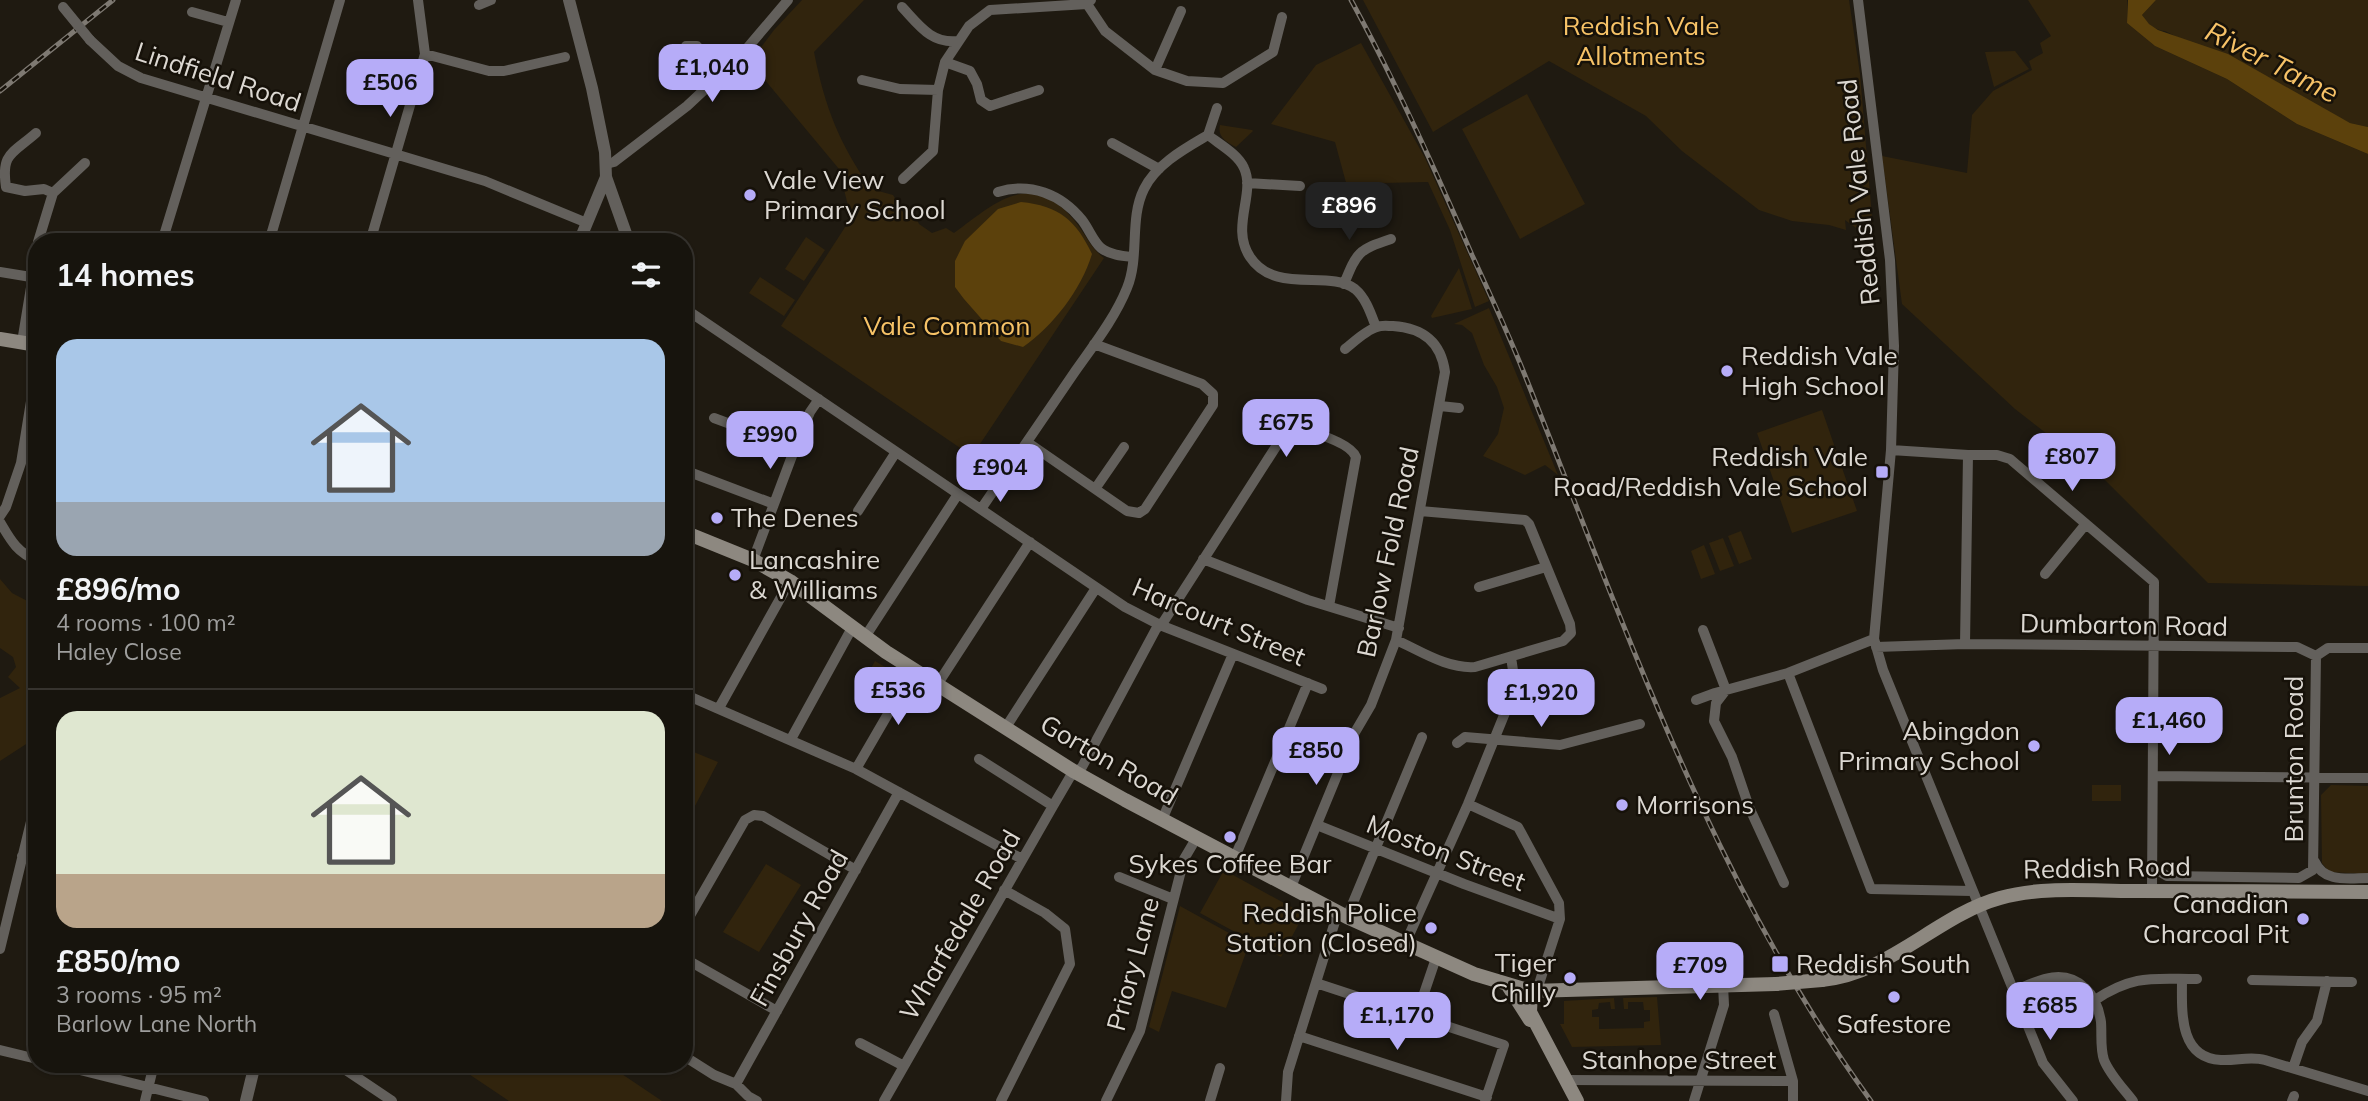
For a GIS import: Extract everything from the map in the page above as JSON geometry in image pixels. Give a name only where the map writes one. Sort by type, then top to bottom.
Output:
[{"type":"main road","points":[[0,339],[28,344]]},
{"type":"main road","name":"Gorton Road","points":[[693,536],[753,560],[790,581],[852,628],[937,685],[1075,772],[1162,820],[1405,944],[1474,974],[1536,990]]},
{"type":"main road","name":"Reddish Road","points":[[1536,990],[1776,984],[1827,980],[1875,964],[1978,906],[1999,898],[2038,891],[2368,892]]},
{"type":"main road","points":[[1507,984],[1523,1011],[1540,1032]]},
{"type":"main road","points":[[1536,990],[1530,1012],[1577,1101]]},
{"type":"street","points":[[165,233],[236,0]]},
{"type":"street","points":[[272,233],[340,0]]},
{"type":"street","points":[[373,233],[425,54],[418,0]]},
{"type":"street","points":[[479,5],[491,0]]},
{"type":"street","points":[[569,0],[592,88],[606,170],[626,233]]},
{"type":"street","points":[[583,233],[606,170],[687,106],[743,53],[788,0]]},
{"type":"street","name":"Reddish Vale Road","points":[[1858,0],[1890,260],[1894,346],[1891,450],[1875,643],[1883,670],[2043,1063],[2073,1101]]},
{"type":"street","points":[[903,179],[933,151],[938,90],[946,62],[969,26],[989,5],[1089,2],[1105,31],[1155,70],[1187,81],[1223,83],[1273,52],[1282,17]]},
{"type":"street","name":"Lindfield Road","points":[[61,3],[90,40],[118,66],[141,78],[485,181],[587,223]]},
{"type":"street","points":[[902,7],[929,36],[946,42],[958,41]]},
{"type":"street","points":[[1155,70],[1181,11]]},
{"type":"street","points":[[191,12],[228,22]]},
{"type":"street","points":[[701,34],[692,46],[718,77]]},
{"type":"street","points":[[425,54],[477,69],[503,71],[565,57]]},
{"type":"street","points":[[946,62],[970,71],[977,83],[981,100],[990,106],[1038,90]]},
{"type":"street","points":[[862,80],[900,89],[938,90]]},
{"type":"street","points":[[981,509],[1094,344],[1126,290],[1132,275],[1136,213],[1144,188],[1159,169],[1181,151],[1208,135],[1217,108]]},
{"type":"street","points":[[36,133],[5,162],[6,187],[25,191],[44,189],[53,193]]},
{"type":"street","points":[[1208,135],[1244,167],[1247,183],[1241,230],[1243,243],[1256,265],[1290,280],[1344,284],[1362,297],[1376,327],[1345,349]]},
{"type":"street","points":[[1112,143],[1159,169]]},
{"type":"street","points":[[41,233],[53,193],[85,163]]},
{"type":"street","points":[[1247,183],[1300,186]]},
{"type":"street","points":[[998,192],[1024,187],[1055,197],[1082,221],[1101,248],[1119,256],[1133,257]]},
{"type":"street","points":[[594,207],[605,203],[616,207]]},
{"type":"street","points":[[1344,284],[1356,256],[1370,246],[1391,239]]},
{"type":"street","points":[[0,272],[28,277]]},
{"type":"street","name":"Harcourt Street","points":[[693,314],[1125,607],[1160,625],[1322,689]]},
{"type":"street","name":"Barlow Fold Road","points":[[1291,887],[1354,734],[1371,705],[1396,640],[1440,406],[1445,372],[1444,360],[1437,347],[1420,331],[1401,327],[1376,327]]},
{"type":"street","points":[[1027,442],[1127,511],[1139,513],[1145,509],[1214,402],[1213,394],[1206,386],[1094,344]]},
{"type":"street","points":[[753,560],[795,448],[810,412],[819,399]]},
{"type":"street","points":[[1440,406],[1461,407]]},
{"type":"street","points":[[714,418],[795,448]]},
{"type":"street","points":[[0,516],[6,507],[21,463],[28,420]]},
{"type":"street","name":"Wharfedale Road","points":[[884,1101],[1070,776],[1082,767],[1160,625],[1286,430],[1293,427],[1345,445],[1356,457],[1329,606]]},
{"type":"street","points":[[1095,489],[1124,447]]},
{"type":"street","points":[[1891,450],[1997,454],[2010,459],[2154,582],[2152,891]]},
{"type":"street","points":[[859,510],[896,452]]},
{"type":"street","points":[[1965,644],[1968,455]]},
{"type":"street","points":[[693,473],[774,504]]},
{"type":"street","points":[[866,637],[958,494]]},
{"type":"street","points":[[1396,640],[1450,664],[1464,667],[1511,657],[1563,641],[1571,633],[1570,624],[1525,520],[1420,511]]},
{"type":"street","points":[[0,522],[14,546],[28,557]]},
{"type":"street","points":[[2045,574],[2085,525]]},
{"type":"street","points":[[937,685],[1030,542]]},
{"type":"street","points":[[1203,559],[1329,606],[1399,628]]},
{"type":"street","points":[[1479,587],[1546,567]]},
{"type":"street","points":[[719,708],[790,581]]},
{"type":"street","points":[[1006,727],[1096,588]]},
{"type":"street","points":[[791,739],[852,628]]},
{"type":"street","points":[[1703,630],[1726,690],[1716,704],[1714,721],[1732,757],[1749,807],[1784,883]]},
{"type":"street","name":"Dumbarton Road","points":[[1696,700],[1875,643],[2297,647],[2316,656],[2328,648],[2368,648]]},
{"type":"street","points":[[1162,820],[1233,654]]},
{"type":"street","name":"Brunton Road","points":[[2314,862],[2316,656]]},
{"type":"street","points":[[1405,944],[1468,804],[1513,693],[1515,684],[1511,657]]},
{"type":"street","points":[[856,769],[914,670]]},
{"type":"street","points":[[1787,673],[1871,889],[1972,891]]},
{"type":"street","points":[[1235,857],[1308,683]]},
{"type":"street","points":[[693,698],[856,769],[1021,859]]},
{"type":"street","points":[[1457,743],[1465,737],[1560,746],[1640,724]]},
{"type":"street","points":[[1286,1101],[1286,1080],[1316,983],[1343,914],[1376,849],[1422,737]]},
{"type":"street","points":[[979,759],[1053,806]]},
{"type":"street","points":[[2154,776],[2368,778]]},
{"type":"street","name":"Finsbury Road","points":[[736,1084],[900,792]]},
{"type":"street","points":[[1468,804],[1518,827],[1559,903],[1560,919],[1536,990]]},
{"type":"street","points":[[693,910],[745,820],[754,815],[763,816],[856,870]]},
{"type":"street","name":"Moston Street","points":[[1317,825],[1560,919]]},
{"type":"street","points":[[0,949],[28,832]]},
{"type":"street","name":"Priory Lane","points":[[1106,1101],[1140,1031],[1184,859],[1197,837]]},
{"type":"street","points":[[22,856],[28,858]]},
{"type":"street","points":[[2314,862],[2318,870],[2330,877],[2368,878]]},
{"type":"street","name":"Reddish Road","points":[[2152,867],[2167,876],[2299,878],[2313,870],[2314,862]]},
{"type":"street","points":[[1119,877],[1173,899]]},
{"type":"street","points":[[1001,1101],[1070,964],[1065,929],[1045,913],[1004,890]]},
{"type":"street","points":[[1416,1017],[1436,958]]},
{"type":"street","points":[[693,963],[777,1010]]},
{"type":"street","points":[[2014,991],[2047,978],[2066,977],[2081,985],[2095,1000],[2101,1020],[2105,1062],[2133,1101]]},
{"type":"street","points":[[2182,979],[2184,1030],[2192,1045],[2201,1054],[2222,1060],[2255,1057],[2368,1091]]},
{"type":"street","points":[[2095,1000],[2130,981],[2197,979]]},
{"type":"street","points":[[2252,980],[2352,982]]},
{"type":"street","points":[[2293,1068],[2302,1042],[2317,1021],[2327,981]]},
{"type":"street","points":[[1299,1036],[1486,1099],[1503,1045],[1316,983]]},
{"type":"street","points":[[1694,1101],[1724,1005],[1723,985]]},
{"type":"street","points":[[1774,1014],[1793,1081],[1793,1101]]},
{"type":"street","points":[[860,1043],[904,1066]]},
{"type":"street","points":[[0,1050],[28,1057]]},
{"type":"street","points":[[693,1062],[714,1075],[736,1084],[757,1101]]},
{"type":"street","points":[[1210,1101],[1220,1068]]},
{"type":"street","points":[[92,1073],[204,1101]]},
{"type":"street","points":[[145,1101],[152,1073]]},
{"type":"street","points":[[246,1101],[253,1073]]},
{"type":"street","points":[[348,1073],[378,1097],[392,1101]]},
{"type":"street","name":"Stanhope Street","points":[[1566,1080],[1793,1081]]},
{"type":"green space","name":"Vale Common","points":[[802,0],[864,0],[814,52],[823,91],[835,124],[850,156],[871,189],[893,195],[904,214],[913,210],[919,224],[932,233],[946,228],[954,233],[998,202],[1013,196],[1028,193],[1042,196],[1058,204],[1074,220],[1104,258],[972,456],[781,326],[851,218],[839,169],[750,62],[774,30]]},
{"type":"green space","name":"Reddish Vale Allotments","points":[[1363,0],[1849,0],[1860,74],[1874,241],[1845,220],[1846,230],[1829,225],[1792,221],[1759,210],[1682,151],[1646,116],[1549,61],[1433,132]]},
{"type":"green space","points":[[2028,0],[2127,0],[2127,23],[2155,46],[2227,79],[2297,124],[2368,154],[2368,586],[2208,583],[2100,475],[2015,409],[1902,304],[1882,156],[1967,173],[1972,115],[1993,91],[2032,70],[2029,61],[2043,53],[2040,43],[2051,36]]},
{"type":"green space","points":[[2156,0],[2368,0],[2368,127],[2350,123],[2154,28],[2142,15]]},
{"type":"green space","points":[[1361,43],[1425,158],[1489,301],[1475,307],[1450,230],[1428,182],[1381,183],[1360,194],[1348,190],[1335,142],[1271,124],[1316,65]]},
{"type":"green space","points":[[2015,51],[2029,69],[1994,87],[1985,52]]},
{"type":"green space","points":[[1527,94],[1585,204],[1520,239],[1462,129]]},
{"type":"green space","points":[[1220,125],[1253,131],[1236,147],[1221,136]]},
{"type":"green space","points":[[806,237],[825,250],[804,281],[785,269]]},
{"type":"green space","points":[[1459,268],[1472,309],[1432,318],[1431,316]]},
{"type":"green space","points":[[760,277],[795,300],[784,316],[749,293]]},
{"type":"green space","points":[[1489,308],[1558,475],[1545,465],[1525,475],[1483,456],[1498,434],[1504,408],[1472,333],[1462,325],[1454,324]]},
{"type":"green space","points":[[1822,410],[1857,511],[1792,533],[1757,433]]},
{"type":"green space","points":[[1741,531],[1752,559],[1739,564],[1728,536]]},
{"type":"green space","points":[[1723,538],[1734,566],[1720,571],[1709,543]]},
{"type":"green space","points":[[1704,545],[1715,574],[1701,579],[1691,551]]},
{"type":"green space","points":[[0,579],[12,593],[28,601],[28,743],[0,761],[0,698],[20,688],[8,677],[16,667],[13,657],[0,648]]},
{"type":"green space","points":[[875,661],[902,677],[890,697],[864,681]]},
{"type":"green space","points":[[693,752],[718,762],[693,810]]},
{"type":"green space","points":[[2092,785],[2121,785],[2121,801],[2092,801]]},
{"type":"green space","points":[[2331,785],[2368,786],[2368,874],[2329,872],[2322,863],[2321,795]]},
{"type":"green space","points":[[766,864],[801,885],[759,952],[723,932]]},
{"type":"green space","points":[[1224,870],[1304,914],[1281,957],[1200,913]]},
{"type":"green space","points":[[1180,906],[1249,944],[1226,1008],[1172,991],[1159,1032],[1149,1027]]},
{"type":"green space","points":[[1657,997],[1661,1045],[1572,1047],[1560,1024],[1564,1024],[1564,1001],[1614,998],[1615,1009],[1611,1009],[1610,1002],[1599,1003],[1598,1009],[1592,1010],[1592,1017],[1599,1017],[1599,1029],[1644,1028],[1644,1022],[1650,1021],[1650,1010],[1644,1010],[1643,1002],[1628,1002],[1628,1009],[1624,1009],[1623,998]]},
{"type":"green space","points":[[467,1073],[620,1073],[662,1101],[509,1101]]},
{"type":"shaded area","points":[[2128,0],[2156,0],[2142,15],[2158,30],[2228,54],[2350,123],[2368,127],[2368,154],[2297,124],[2227,79],[2155,46],[2127,23]]},
{"type":"shaded area","points":[[1021,202],[1046,207],[1065,217],[1080,232],[1092,254],[1081,281],[1065,306],[1045,329],[1023,347],[1001,341],[955,287],[955,261],[965,241],[998,209]]},
{"type":"railway","points":[[0,91],[113,0]]},
{"type":"railway","points":[[1351,0],[1384,62],[1505,328],[1636,655],[1717,840],[1763,930],[1814,1017],[1871,1101]]},
{"type":"place","name":"Vale View Primary School","points":[[750,195]]},
{"type":"place","name":"Reddish Vale High School","points":[[1727,371]]},
{"type":"place","name":"Reddish Vale Road/Reddish Vale School","points":[[1882,472]]},
{"type":"place","name":"The Denes","points":[[717,518]]},
{"type":"place","name":"Lancashire & Williams","points":[[735,575]]},
{"type":"place","name":"Abingdon Primary School","points":[[2034,746]]},
{"type":"place","name":"Morrisons","points":[[1622,805]]},
{"type":"place","name":"Sykes Coffee Bar","points":[[1230,837]]},
{"type":"place","name":"Canadian Charcoal Pit","points":[[2303,919]]},
{"type":"place","name":"Reddish Police Station (Closed)","points":[[1431,928]]},
{"type":"place","name":"Reddish South","points":[[1780,964]]},
{"type":"place","name":"Tiger Chilly","points":[[1570,978]]},
{"type":"place","name":"Safestore","points":[[1894,997]]},
{"type":"water label","name":"River Tame","points":[[2272,62]]}]
